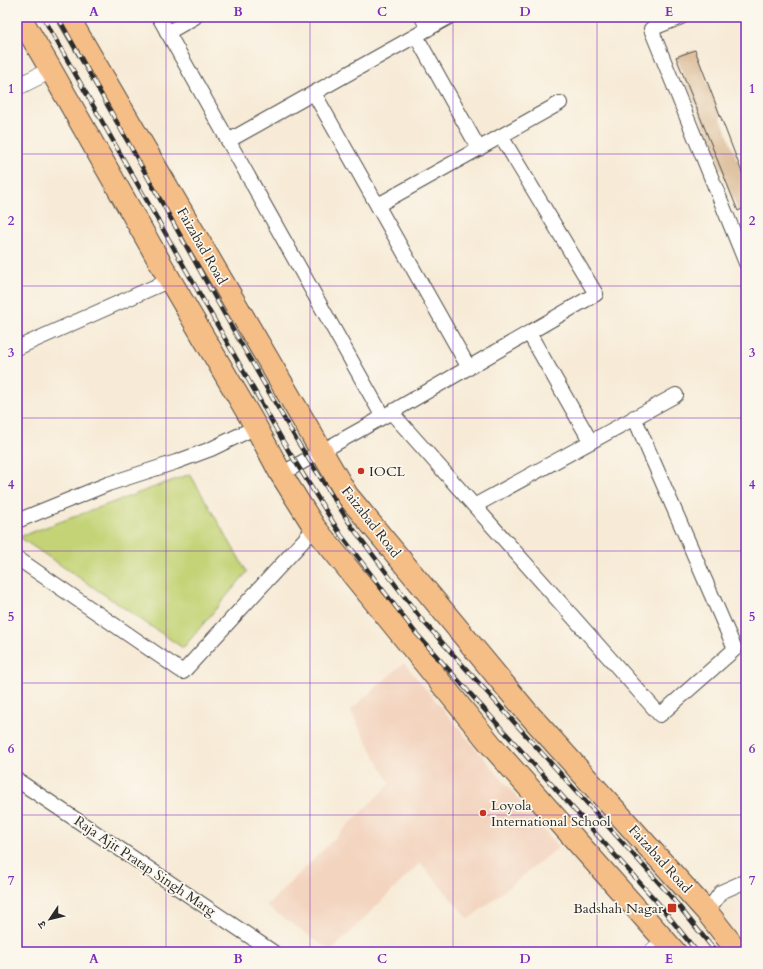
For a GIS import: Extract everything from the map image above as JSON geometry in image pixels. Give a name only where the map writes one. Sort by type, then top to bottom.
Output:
[{"type":"main road","points":[[20,17],[170,280],[256,427],[281,474],[315,528],[492,746],[664,948]]},
{"type":"main road","name":"Faizabad Road","points":[[68,17],[347,495],[526,711],[707,912],[738,952]]},
{"type":"street","points":[[159,17],[228,141],[387,415],[474,506],[660,715],[735,649],[634,417]]},
{"type":"street","points":[[167,33],[195,17]]},
{"type":"street","points":[[228,141],[416,36],[425,23],[449,17]]},
{"type":"street","points":[[681,17],[651,29],[746,264]]},
{"type":"street","points":[[416,36],[479,149]]},
{"type":"street","points":[[17,87],[51,70]]},
{"type":"street","points":[[314,93],[469,368]]},
{"type":"street","points":[[378,205],[560,103]]},
{"type":"street","points":[[281,474],[387,415],[596,294],[501,136]]},
{"type":"street","points":[[17,348],[170,280]]},
{"type":"street","points":[[529,333],[591,442]]},
{"type":"street","points":[[474,506],[676,395]]},
{"type":"street","points":[[17,521],[108,484],[211,449],[256,427]]},
{"type":"street","points":[[17,558],[183,672],[315,528]]},
{"type":"street","name":"Raja Ajit Pratap Singh Marg","points":[[17,780],[273,952]]},
{"type":"street","points":[[707,912],[721,892],[746,881]]},
{"type":"shaded area","points":[[404,663],[559,847],[469,919],[420,863],[331,951],[266,906],[390,784],[350,710]]},
{"type":"green space","points":[[190,474],[247,572],[183,648],[19,537]]},
{"type":"building","points":[[695,50],[746,183],[746,207],[738,211],[676,57]]},
{"type":"railway","points":[[43,17],[288,450],[341,535],[415,632],[658,903],[697,952]]},
{"type":"railway","points":[[58,17],[297,441],[352,527],[422,620],[668,893],[716,952]]},
{"type":"place","name":"IOCL","points":[[361,471]]},
{"type":"place","name":"Loyola International School","points":[[483,813]]},
{"type":"place","name":"Badshah Nagar","points":[[672,908]]}]
